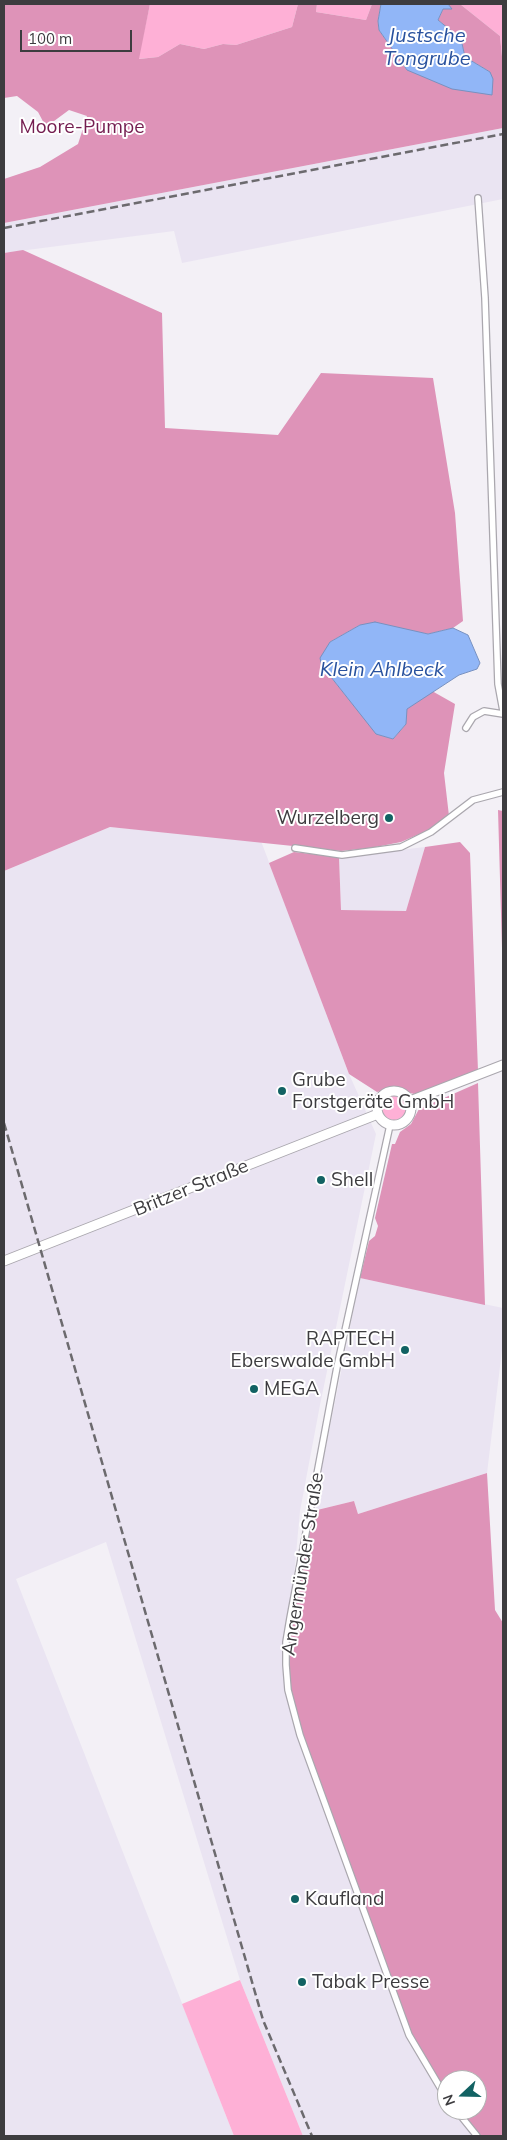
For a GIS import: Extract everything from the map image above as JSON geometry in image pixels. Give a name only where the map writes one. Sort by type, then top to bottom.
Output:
[{"type":"main road","points":[[410,1102],[503,1065]]},
{"type":"main road","points":[[386,1092],[400,1092],[410,1102],[410,1112],[405,1121],[390,1125],[382,1121],[378,1114],[378,1103],[386,1092]]},
{"type":"main road","name":"Britzer Straße","points":[[4,1261],[378,1114]]},
{"type":"street","points":[[466,728],[473,717],[484,711],[503,712],[498,684],[485,298],[478,198]]},
{"type":"street","points":[[295,848],[342,854],[401,847],[431,832],[473,800],[503,792]]},
{"type":"street","name":"Angermünder Straße","points":[[390,1125],[337,1367],[290,1618],[286,1642],[286,1666],[288,1690],[300,1735],[409,2035],[437,2082]]},
{"type":"street","points":[[464,2120],[476,2136]]},
{"type":"shaded area","name":"Moore-Pumpe","points":[[4,4],[150,4],[139,59],[158,57],[180,44],[204,49],[223,44],[236,45],[292,27],[298,4],[317,4],[316,12],[366,20],[372,4],[381,4],[378,21],[379,30],[407,70],[490,72],[465,57],[461,39],[438,20],[443,9],[451,9],[448,4],[460,4],[500,36],[503,67],[503,128],[4,223],[4,179],[40,167],[78,144],[87,116],[69,110],[46,127],[38,112],[17,96],[4,98]]},
{"type":"shaded area","points":[[150,4],[298,4],[292,27],[236,45],[223,44],[204,49],[180,44],[158,57],[138,59]]},
{"type":"shaded area","points":[[317,4],[372,4],[366,20],[316,12]]},
{"type":"shaded area","points":[[460,4],[503,4],[503,67],[500,36]]},
{"type":"shaded area","points":[[503,128],[503,199],[182,263],[174,231],[4,253],[4,223]]},
{"type":"shaded area","points":[[23,250],[162,313],[165,428],[278,435],[321,373],[433,378],[455,513],[463,621],[453,628],[428,634],[360,625],[330,642],[323,672],[331,677],[377,734],[393,739],[406,724],[406,709],[432,691],[455,704],[444,773],[449,816],[429,830],[401,842],[341,851],[110,827],[4,871],[4,253]]},
{"type":"shaded area","points":[[498,810],[503,811],[503,983]]},
{"type":"shaded area","points":[[110,827],[261,841],[349,1074],[376,1134],[300,1511],[290,1618],[438,2070],[437,2120],[463,2120],[475,2136],[303,2136],[240,1980],[106,1542],[16,1579],[234,2136],[4,2136],[4,871]]},
{"type":"shaded area","points":[[460,842],[470,853],[478,1071],[414,1094],[393,1088],[377,1092],[349,1074],[269,863],[294,852],[339,857],[341,910],[406,911],[425,847]]},
{"type":"shaded area","points":[[425,847],[406,911],[341,910],[339,857]]},
{"type":"shaded area","points":[[478,1083],[485,1305],[360,1278],[369,1241],[375,1236],[378,1226],[375,1218],[392,1144],[395,1144],[400,1132],[411,1124],[419,1109]]},
{"type":"shaded area","points":[[394,1096],[402,1100],[406,1108],[402,1116],[394,1120],[386,1116],[382,1108],[386,1100]]},
{"type":"shaded area","points":[[360,1278],[503,1308],[503,1342],[487,1473],[358,1514],[354,1501],[313,1511]]},
{"type":"shaded area","points":[[487,1473],[495,1610],[503,1623],[503,2136],[475,2136],[463,2120],[487,2120],[487,2070],[437,2070],[437,2082],[409,2035],[300,1735],[288,1690],[286,1642],[313,1511],[354,1501],[358,1514]]},
{"type":"shaded area","points":[[240,1980],[303,2136],[234,2136],[182,2004]]},
{"type":"water","name":"Justsche Tongrube","points":[[381,4],[448,4],[452,9],[443,9],[438,20],[461,39],[465,57],[490,72],[493,79],[492,95],[452,89],[407,70],[379,30],[378,21]]},
{"type":"water","name":"Klein Ahlbeck","points":[[375,622],[428,634],[453,628],[468,635],[480,663],[477,669],[459,675],[407,709],[406,724],[393,739],[376,734],[331,677],[323,672],[320,658],[330,642],[360,625]]},
{"type":"railway","points":[[4,228],[503,134]]},
{"type":"railway","points":[[4,1123],[263,2020],[312,2136]]},
{"type":"place","name":"Wurzelberg","points":[[389,818]]},
{"type":"place","name":"Grube Forstgeräte GmbH","points":[[282,1091]]},
{"type":"place","name":"Shell","points":[[321,1180]]},
{"type":"place","name":"RAPTECH Eberswalde GmbH","points":[[405,1350]]},
{"type":"place","name":"MEGA","points":[[254,1389]]},
{"type":"place","name":"Kaufland","points":[[295,1899]]},
{"type":"place","name":"Tabak Presse","points":[[302,1982]]}]
